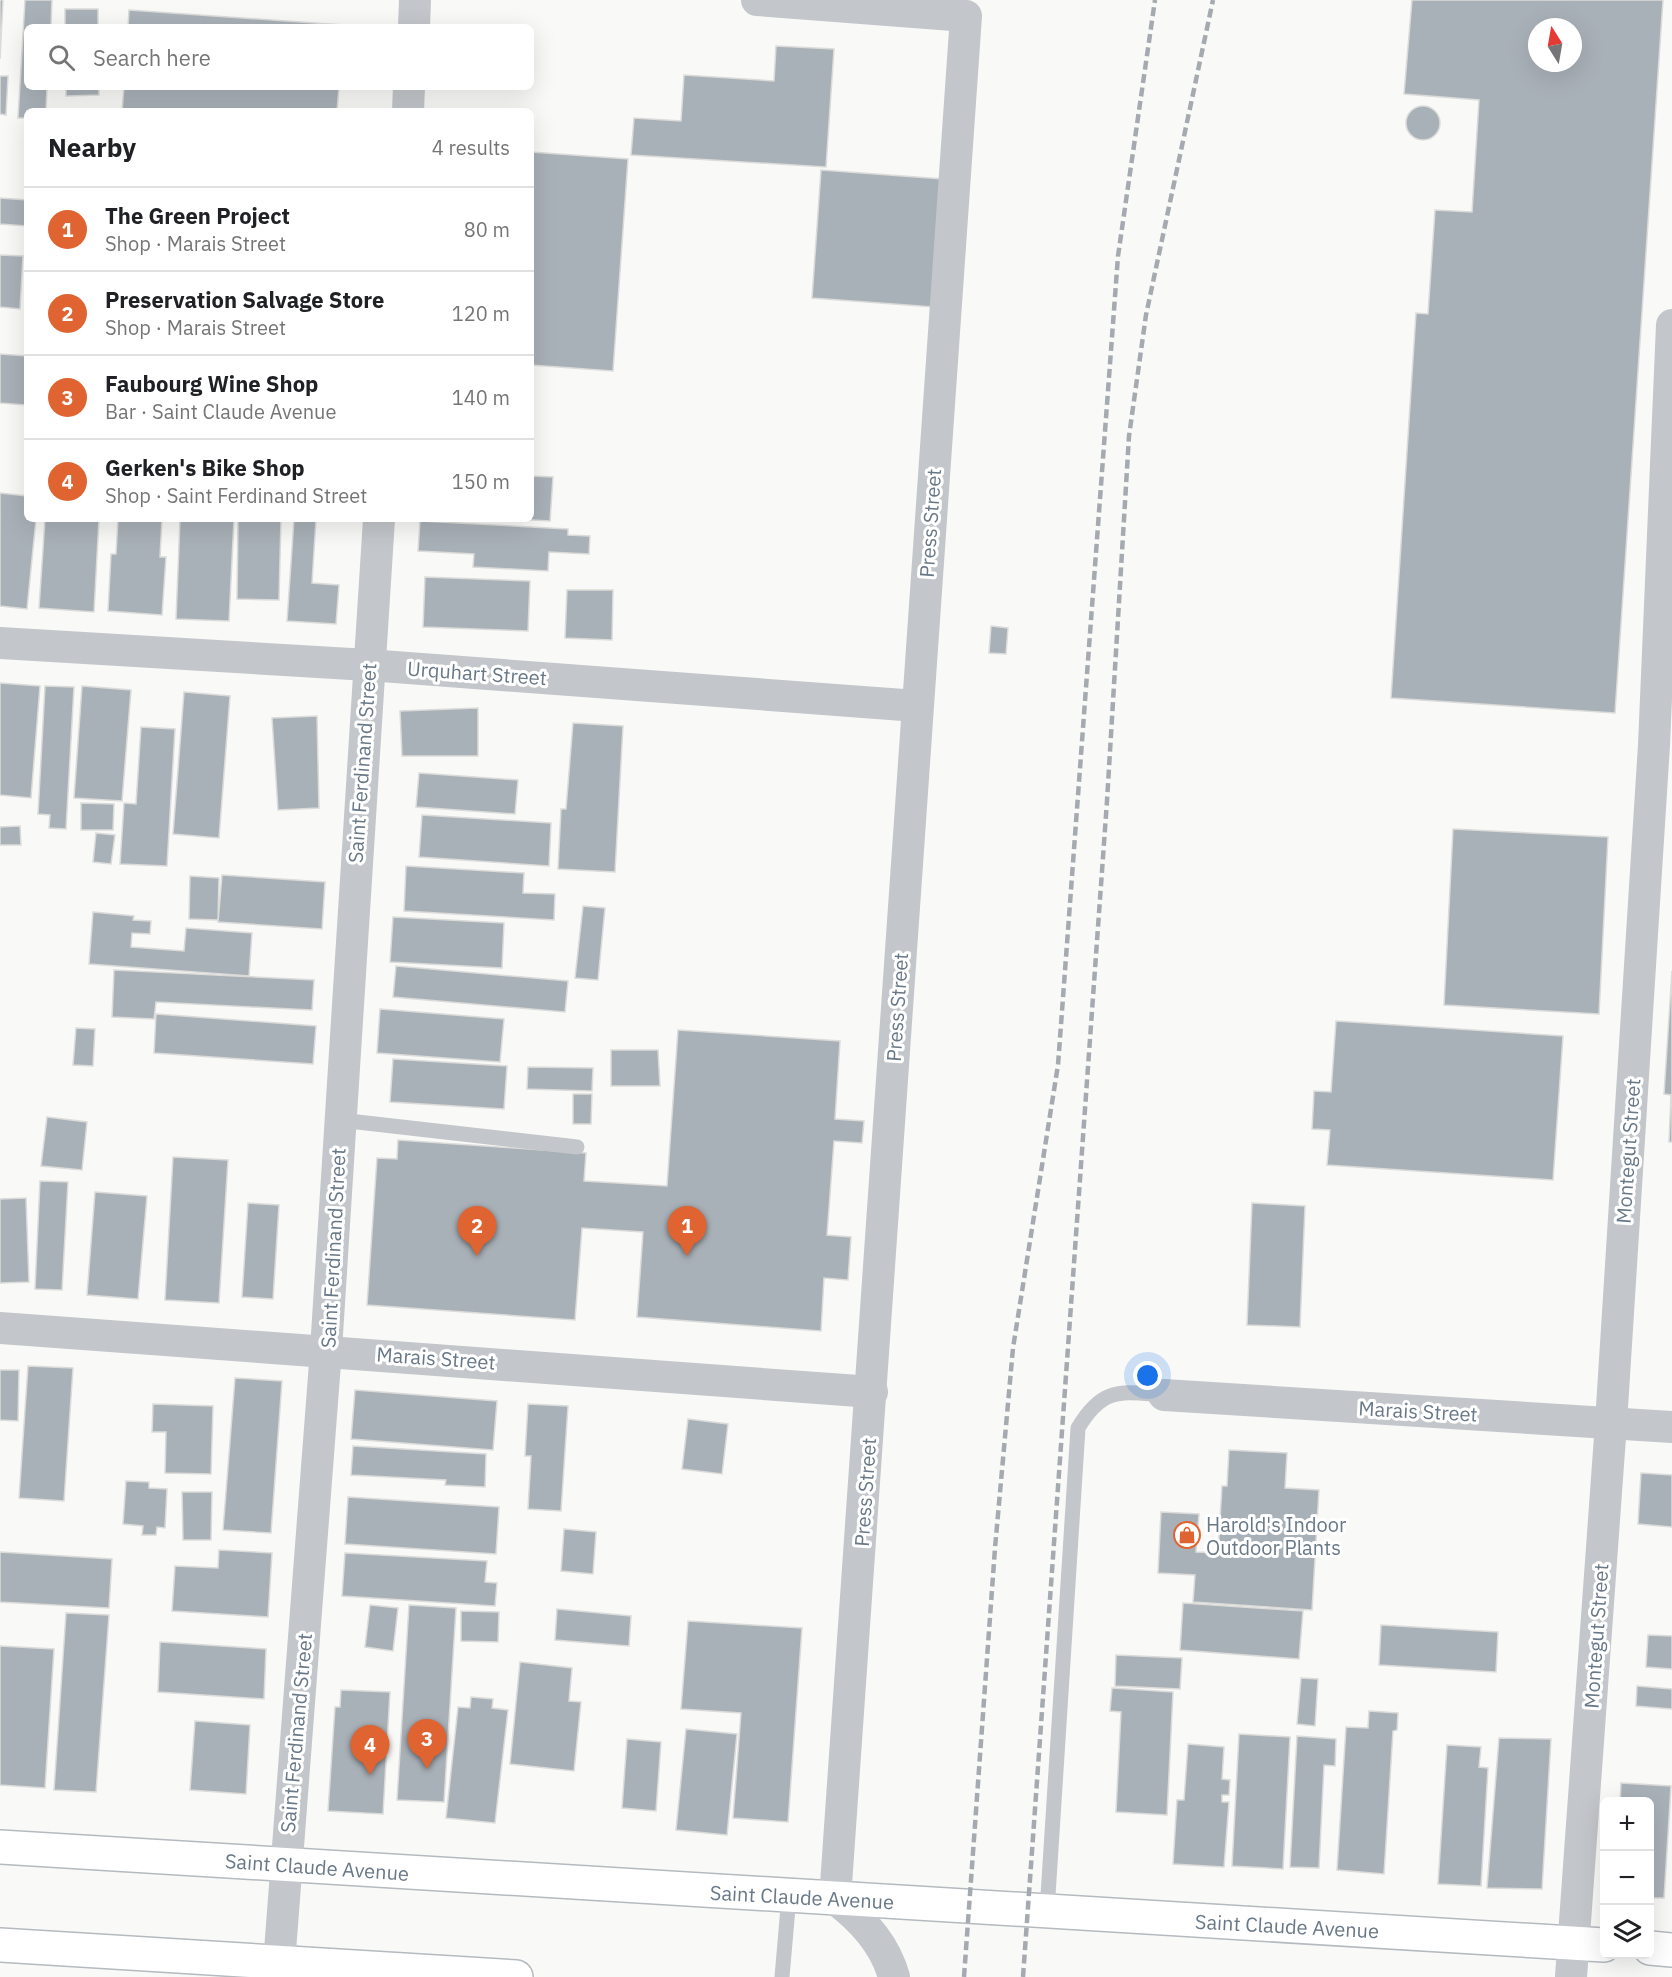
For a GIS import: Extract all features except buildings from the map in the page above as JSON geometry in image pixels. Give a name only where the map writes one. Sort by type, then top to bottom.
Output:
[{"type":"main road","name":"Saint Claude Avenue","points":[[0,1847],[1589,1944]]},
{"type":"main road","points":[[0,1945],[279,1970],[516,1977]]},
{"type":"main road","points":[[1654,1948],[1672,1950]]},
{"type":"street","points":[[414,24],[416,0]]},
{"type":"street","name":"Press Street","points":[[757,0],[966,16],[835,1899]]},
{"type":"street","points":[[408,108],[409,90]]},
{"type":"street","name":"Montegut Street","points":[[1571,1977],[1589,1944],[1611,1423],[1663,745],[1672,325]]},
{"type":"street","name":"Saint Ferdinand Street","points":[[279,1970],[285,1865],[327,1350],[368,665],[379,522]]},
{"type":"street","name":"Urquhart Street","points":[[0,643],[368,665],[917,706]]},
{"type":"street","name":"Marais Street","points":[[0,1328],[327,1350],[872,1392]]},
{"type":"street","name":"Marais Street","points":[[1164,1395],[1672,1427]]},
{"type":"street","points":[[835,1899],[860,1918],[885,1954],[894,1977]]},
{"type":"lane","points":[[340,1120],[577,1147]]},
{"type":"lane","points":[[1047,1911],[1078,1428],[1088,1412],[1119,1391],[1164,1395]]},
{"type":"lane","points":[[782,1977],[789,1896]]},
{"type":"railway","points":[[964,1977],[995,1548],[1013,1348],[1058,1065],[1118,256],[1155,0]]},
{"type":"railway","points":[[1023,1977],[1107,801],[1129,436],[1146,315],[1213,0]]},
{"type":"place","name":"Preservation Salvage Store","points":[[477,1256]]},
{"type":"place","name":"The Green Project","points":[[687,1256]]},
{"type":"place","name":"Harold's Indoor Outdoor Plants","points":[[1187,1535]]},
{"type":"place","name":"Faubourg Wine Shop","points":[[427,1769]]},
{"type":"place","name":"Gerken's Bike Shop","points":[[370,1775]]}]
